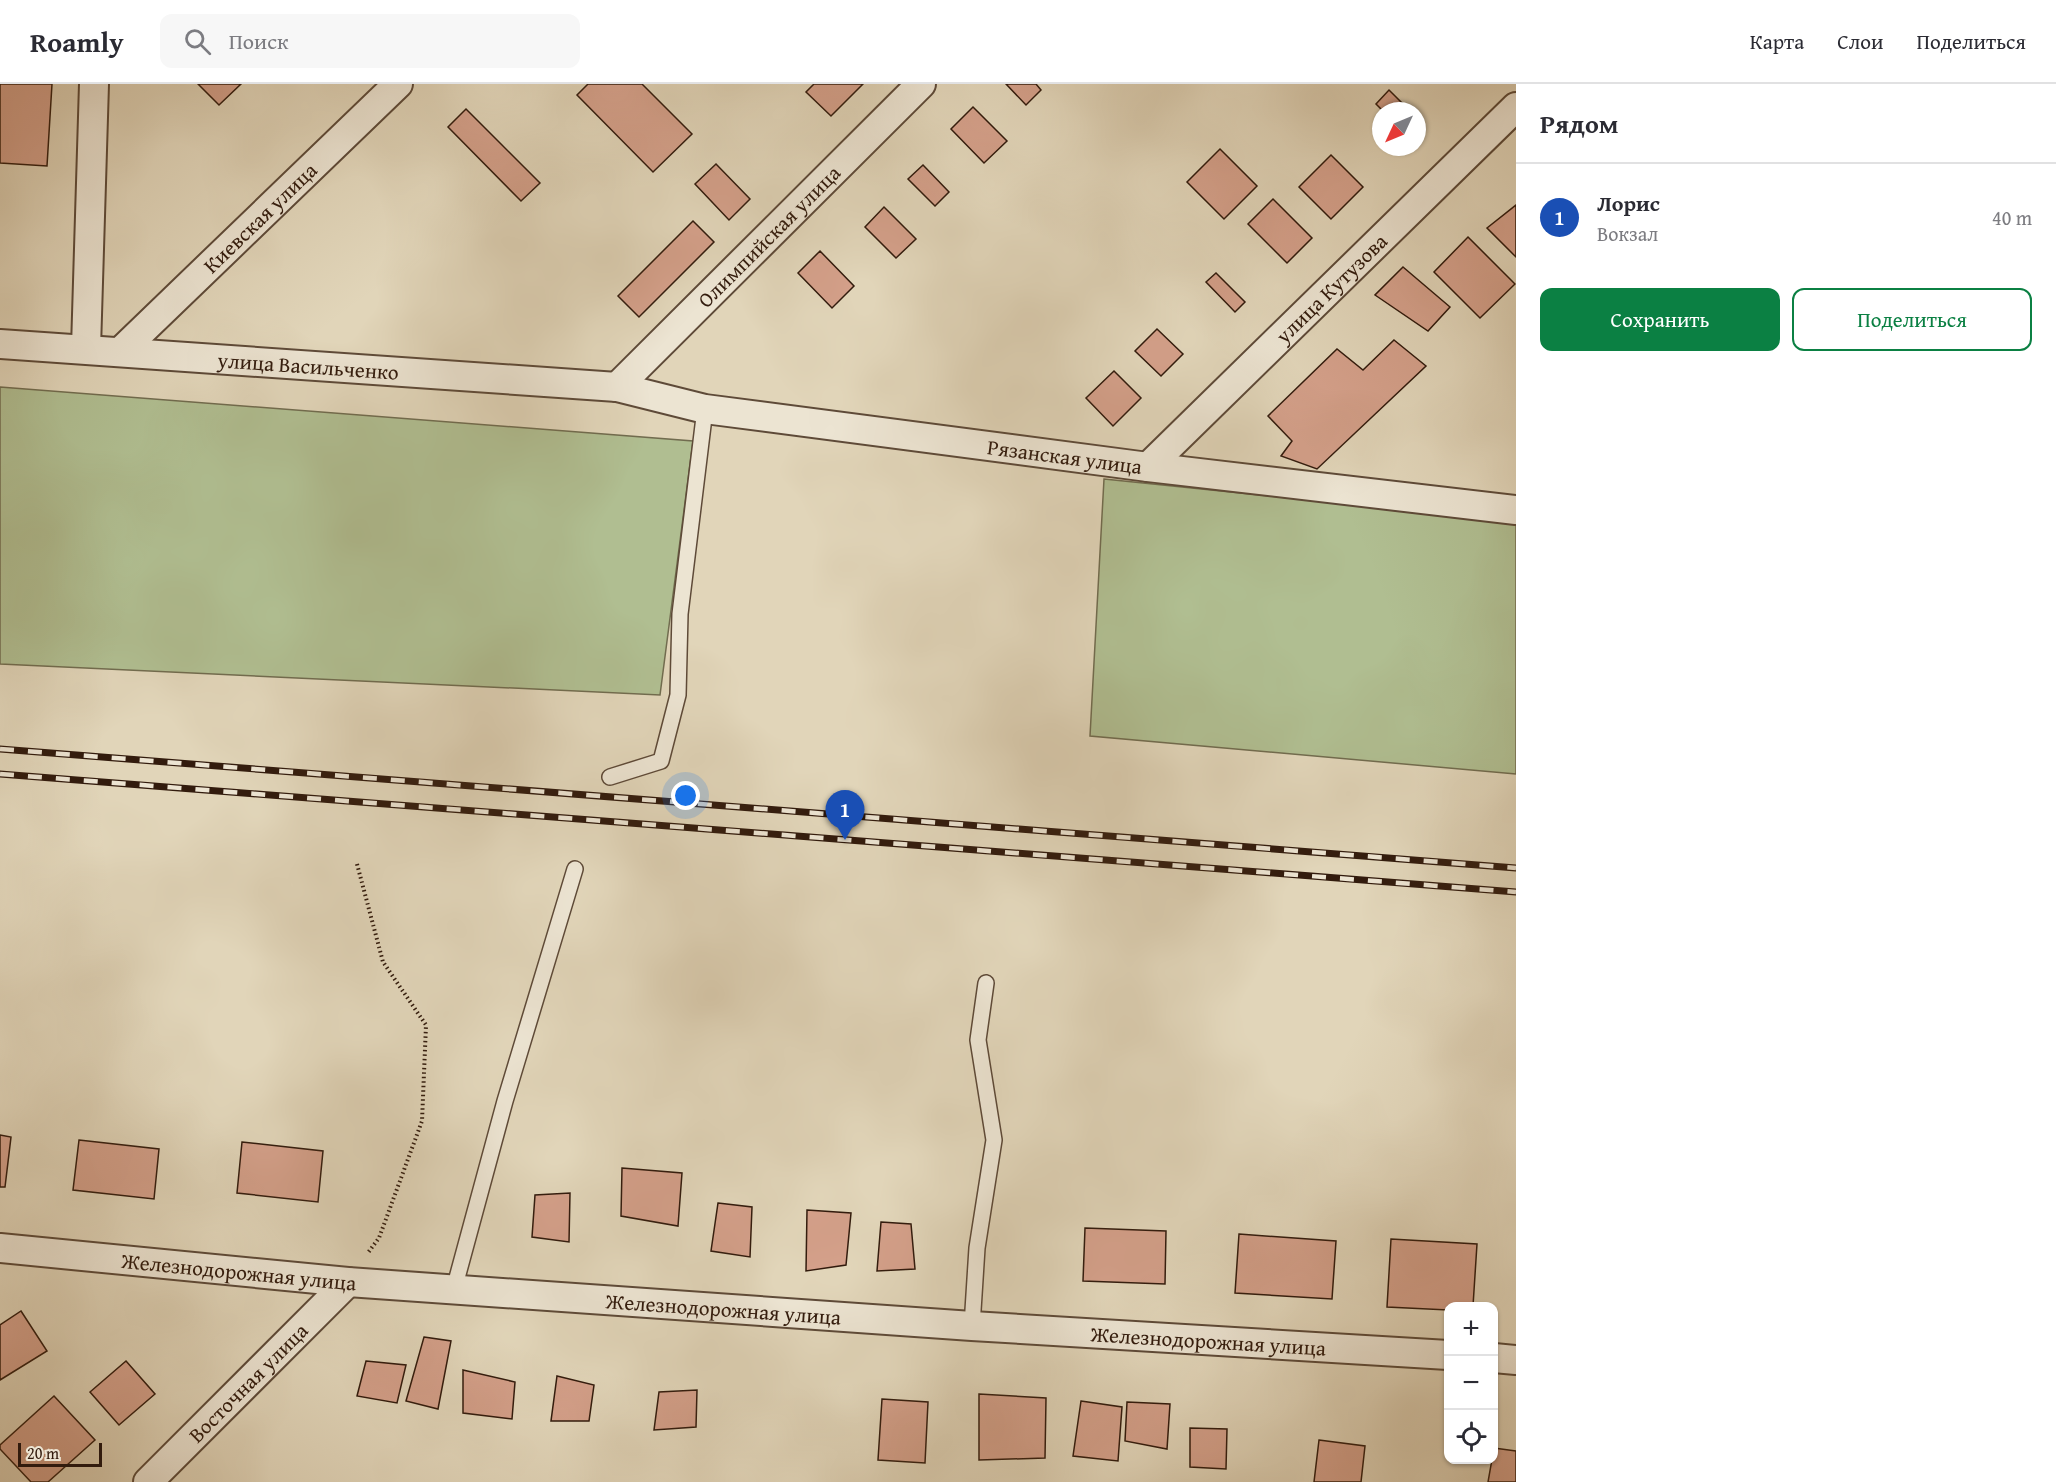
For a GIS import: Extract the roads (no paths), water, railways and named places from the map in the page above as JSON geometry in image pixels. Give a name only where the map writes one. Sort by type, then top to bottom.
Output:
[{"type":"street","points":[[86,348],[94,84]]},
{"type":"street","name":"Киевская улица","points":[[120,352],[398,84]]},
{"type":"street","name":"Олимпийская улица","points":[[617,387],[921,84]]},
{"type":"street","name":"улица Кутузова","points":[[1148,467],[1516,107]]},
{"type":"street","name":"улица Васильченко","points":[[0,344],[86,348],[617,387]]},
{"type":"street","name":"Рязанская улица","points":[[617,387],[705,409],[1148,467],[1516,510]]},
{"type":"street","name":"Железнодорожная улица","points":[[0,1248],[348,1282],[972,1326],[1444,1355]]},
{"type":"street","name":"Восточная улица","points":[[147,1482],[348,1282]]},
{"type":"street","points":[[1498,1358],[1516,1360]]},
{"type":"lane","points":[[610,777],[661,761],[678,695],[680,615],[705,409]]},
{"type":"lane","points":[[454,1289],[505,1101],[574,869]]},
{"type":"lane","points":[[972,1326],[977,1248],[994,1140],[978,1040],[986,983]]},
{"type":"railway","points":[[0,749],[1516,868]]},
{"type":"railway","points":[[0,774],[1516,892]]},
{"type":"place","name":"Лорис","points":[[845,840]]}]
